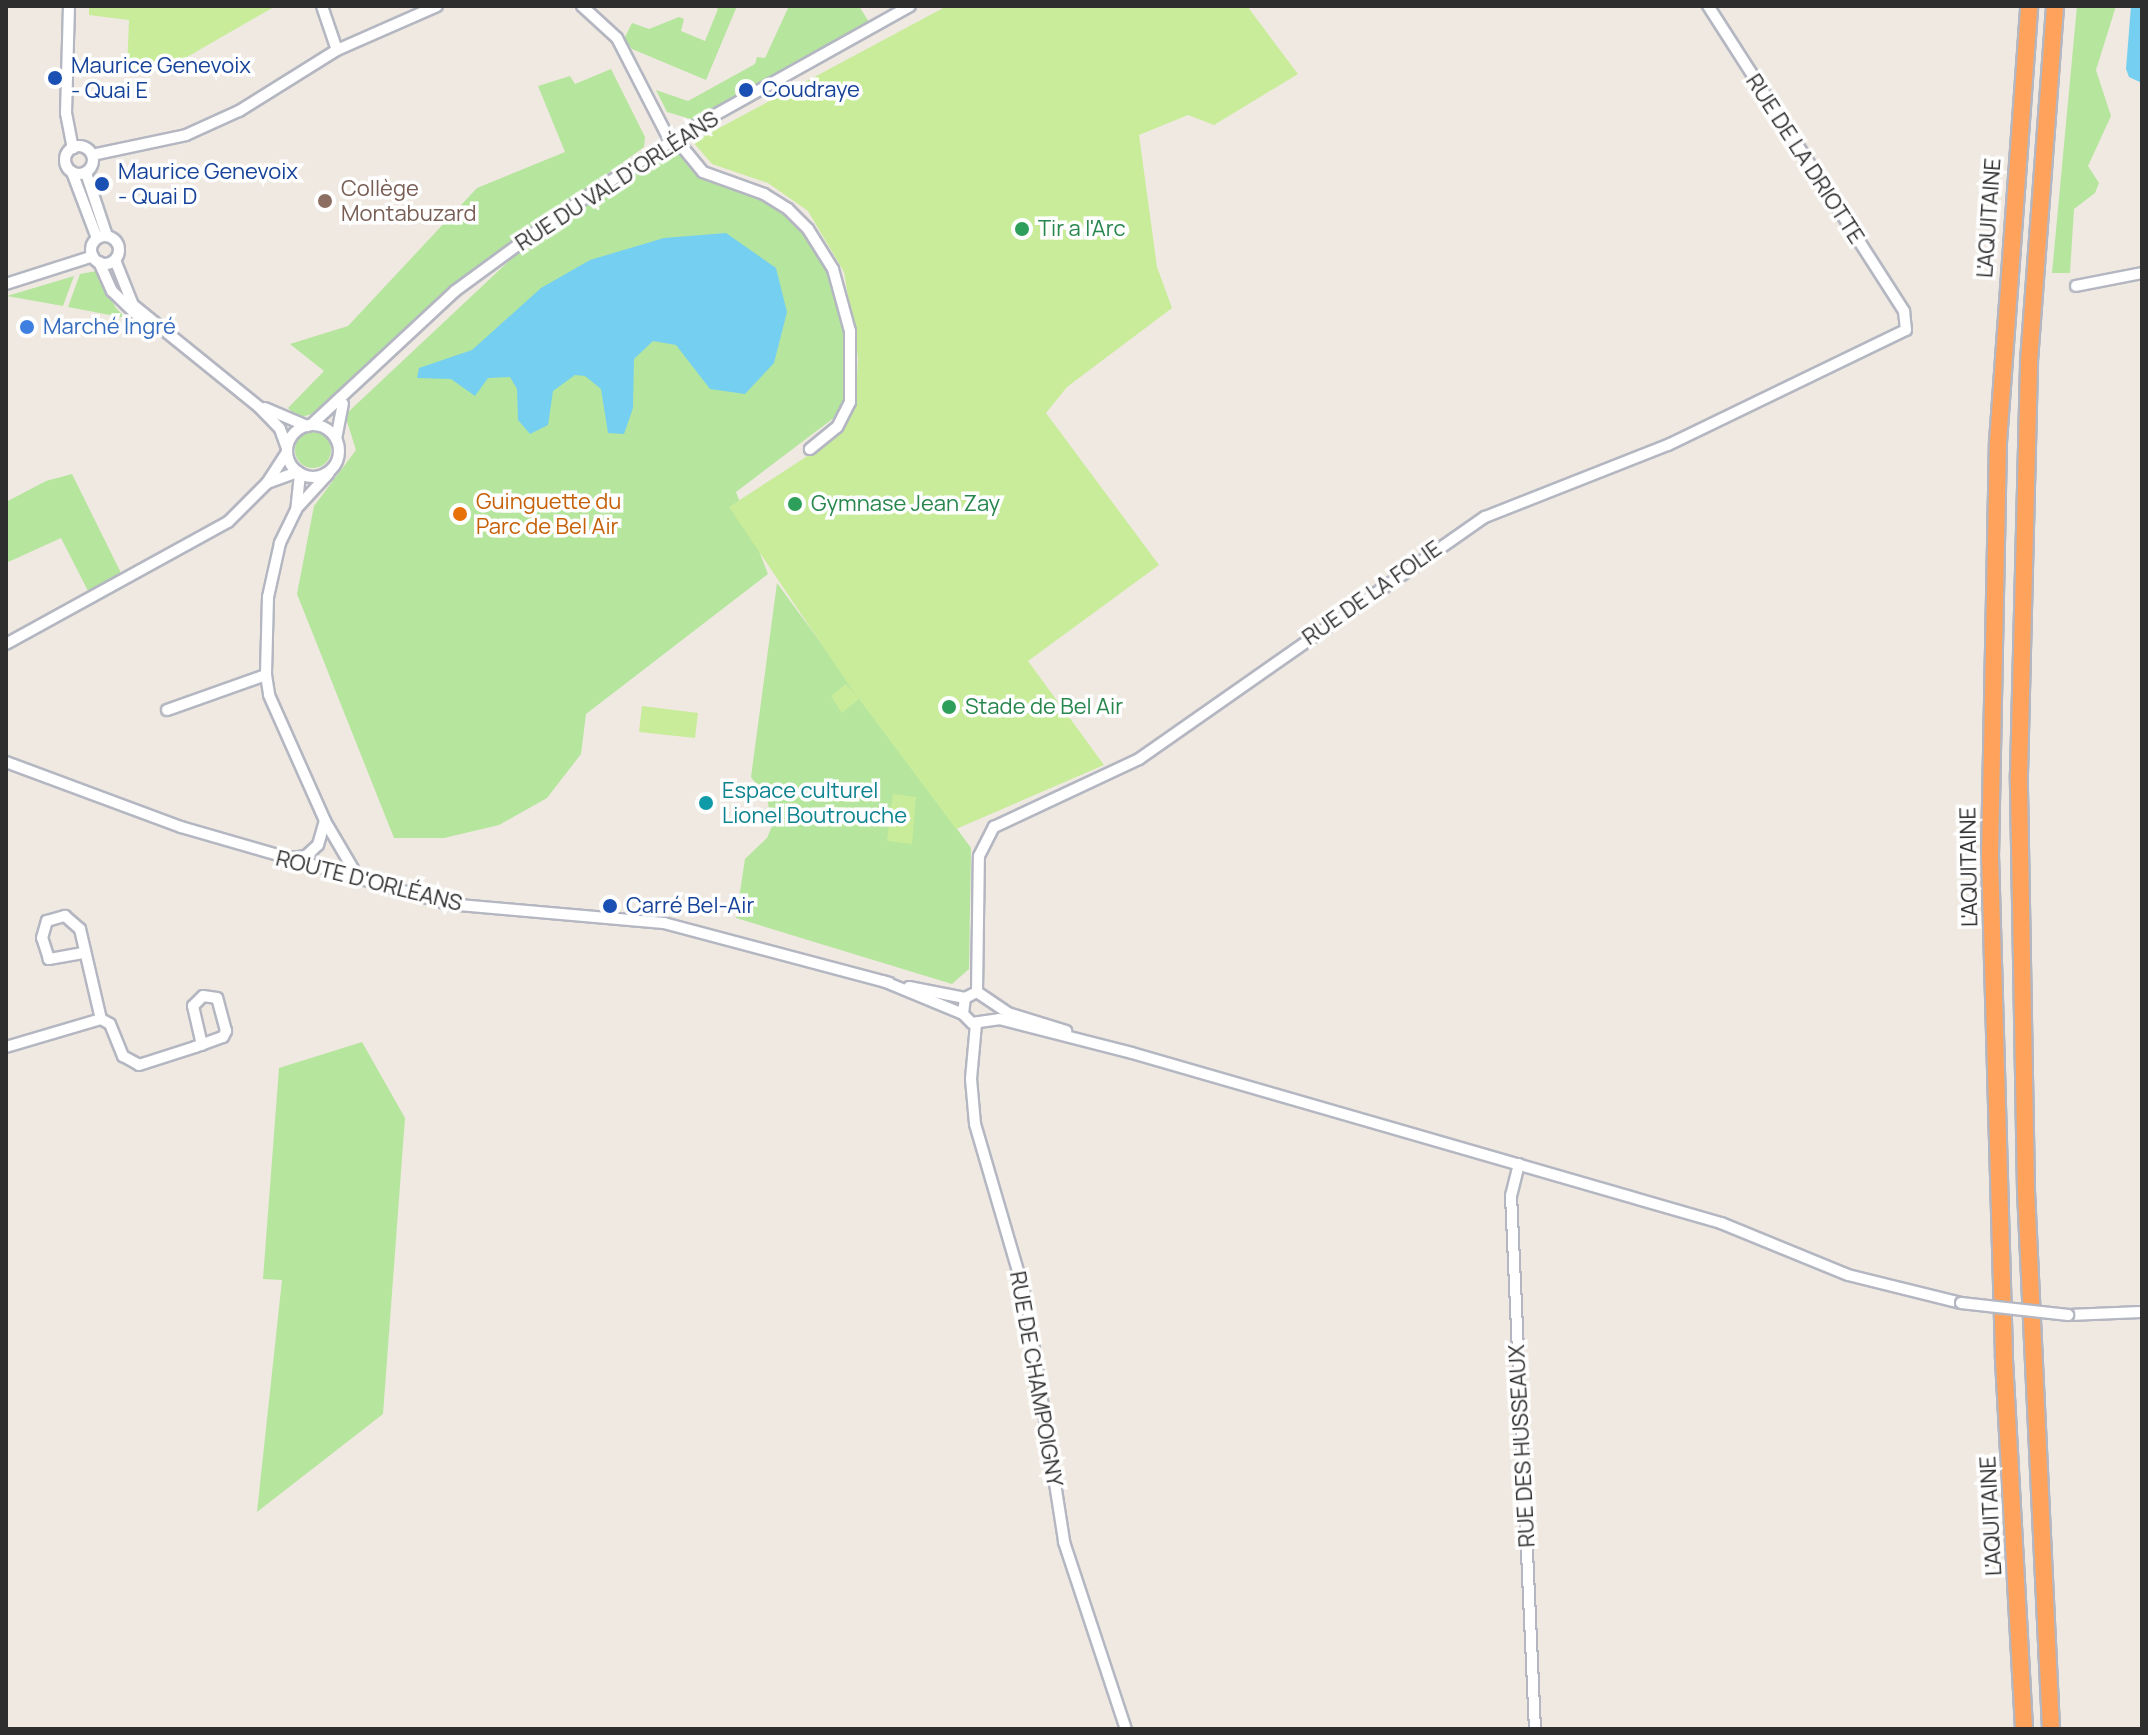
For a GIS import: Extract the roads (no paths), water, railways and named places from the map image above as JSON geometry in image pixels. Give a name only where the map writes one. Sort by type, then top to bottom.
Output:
[{"type":"highway","name":"L'AQUITAINE","points":[[2024,1729],[2004,1356],[1990,856],[1998,442],[2029,6]]},
{"type":"highway","points":[[2051,1729],[2026,1190],[2019,774],[2029,361],[2055,6]]},
{"type":"street","points":[[69,6],[66,113],[73,148],[65,161],[102,237],[118,245],[115,260],[133,305],[259,407],[280,429],[299,473],[296,510]]},
{"type":"street","points":[[322,6],[337,50]]},
{"type":"street","points":[[92,155],[186,135],[239,111],[337,50],[437,6]]},
{"type":"street","points":[[582,6],[617,38],[673,139],[703,172],[764,194],[788,209],[817,240],[833,269],[850,331],[850,402],[842,421],[810,449]]},
{"type":"street","name":"RUE DU VAL D'ORLÉANS","points":[[309,426],[455,291],[673,139],[910,6]]},
{"type":"street","name":"RUE DE LA DRIOTTE","points":[[1708,6],[1904,311]]},
{"type":"street","points":[[73,148],[82,146],[92,155]]},
{"type":"street","points":[[92,155],[86,173],[102,237],[96,259],[124,307],[200,361]]},
{"type":"street","points":[[72,172],[86,173]]},
{"type":"street","points":[[6,284],[96,259],[115,260]]},
{"type":"street","points":[[2076,286],[2142,273]]},
{"type":"street","name":"RUE DE LA FOLIE","points":[[977,992],[979,856],[994,827],[1139,759],[1485,517],[1668,445],[1839,366],[1902,334],[1907,326],[1904,311]]},
{"type":"street","name":"RUE DU VAL D'ORLÉANS","points":[[336,439],[338,413],[349,392]]},
{"type":"street","points":[[259,407],[309,426],[325,428],[336,439],[339,452],[332,468],[296,510],[280,543],[268,597],[266,675],[269,695],[325,821],[359,879]]},
{"type":"street","points":[[6,644],[210,535],[267,483],[294,434],[309,426]]},
{"type":"street","points":[[267,483],[299,473],[318,476],[332,468]]},
{"type":"street","points":[[167,710],[266,675]]},
{"type":"street","name":"ROUTE D'ORLÉANS","points":[[6,762],[265,854],[464,907],[664,923],[883,981],[965,998]]},
{"type":"street","points":[[265,854],[306,856],[318,845],[325,821]]},
{"type":"street","points":[[318,845],[339,843]]},
{"type":"street","points":[[83,953],[49,959],[42,938],[47,921],[74,918],[101,1019]]},
{"type":"street","name":"ROUTE D'ORLÉANS","points":[[883,981],[963,1014]]},
{"type":"street","points":[[1132,1053],[993,1005],[977,992],[965,998],[963,1014],[976,1024],[990,1019],[1132,1053],[1519,1164],[1721,1223],[1880,1285],[1961,1303],[2068,1315],[2142,1312]]},
{"type":"street","points":[[6,1047],[101,1019],[110,1024],[123,1056],[139,1065],[202,1045],[226,1031],[217,998],[203,996],[193,1006],[202,1045]]},
{"type":"street","points":[[990,1019],[993,1005]]},
{"type":"street","name":"RUE DE CHAMPOIGNY","points":[[976,1024],[974,1116],[1026,1298],[1062,1533],[1126,1729]]},
{"type":"street","name":"RUE DES HUSSEAUX","points":[[1519,1164],[1511,1195],[1535,1729]]},
{"type":"water","points":[[2131,6],[2142,6],[2142,83],[2129,77],[2126,69]]},
{"type":"water","points":[[726,233],[776,268],[787,312],[774,363],[745,394],[710,389],[676,345],[653,341],[634,359],[633,408],[624,434],[608,433],[601,389],[585,376],[575,375],[553,391],[548,425],[530,434],[518,420],[517,389],[510,377],[488,378],[475,396],[451,379],[417,378],[419,368],[472,350],[541,288],[590,260],[664,238]]},
{"type":"place","name":"Maurice Genevoix - Quai E","points":[[55,78]]},
{"type":"place","name":"Coudraye","points":[[746,90]]},
{"type":"place","name":"Maurice Genevoix - Quai D","points":[[102,184]]},
{"type":"place","name":"Collège Montabuzard","points":[[325,201]]},
{"type":"place","name":"Tir a l'Arc","points":[[1022,229]]},
{"type":"place","name":"Marché Ingré","points":[[27,327]]},
{"type":"place","name":"Gymnase Jean Zay","points":[[795,504]]},
{"type":"place","name":"Guinguette du Parc de Bel Air","points":[[460,514]]},
{"type":"place","name":"Stade de Bel Air","points":[[949,707]]},
{"type":"place","name":"Espace culturel Lionel Boutrouche","points":[[706,803]]},
{"type":"place","name":"Carré Bel-Air","points":[[610,906]]}]
